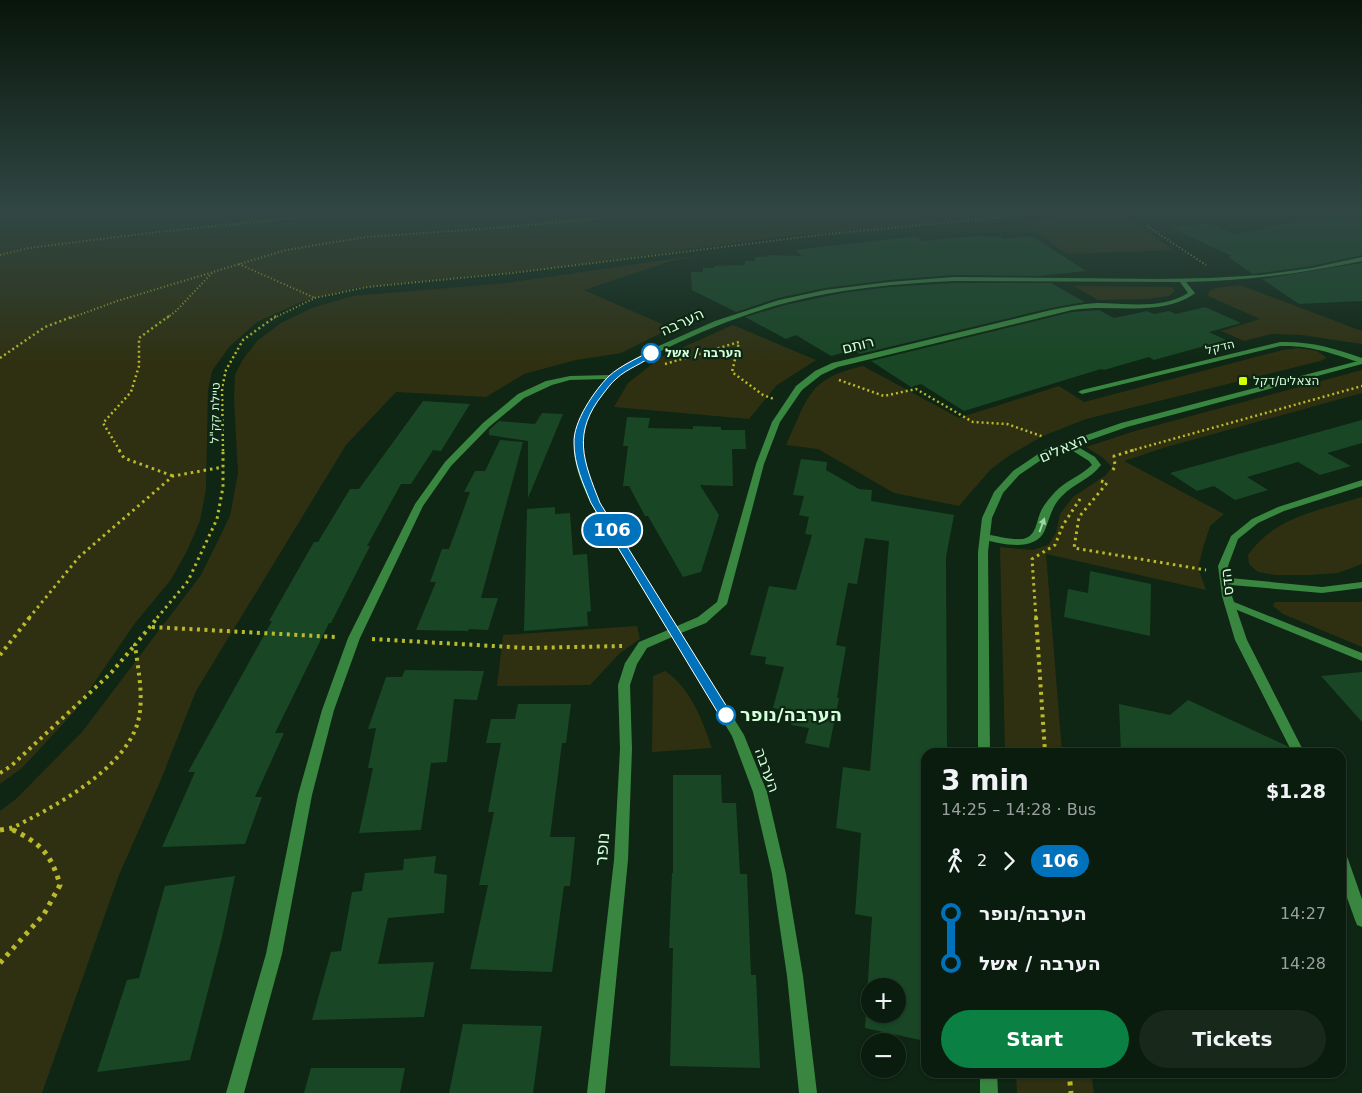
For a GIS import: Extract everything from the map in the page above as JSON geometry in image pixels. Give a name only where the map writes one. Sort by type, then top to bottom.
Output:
[{"type":"street","name":"הערבה","points":[[808,1093],[795,976],[782,893],[760,792],[738,735],[595,503],[582,470],[578,442],[584,417],[595,399],[613,377],[640,359],[712,325],[755,309],[824,293],[909,281],[954,279],[1181,280],[1270,276],[1313,270],[1349,262]]},
{"type":"street","name":"רותם","points":[[674,631],[702,620],[722,604],[760,464],[776,422],[800,388],[818,373],[835,365],[1051,312],[1086,306],[1170,304],[1185,300],[1192,293],[1181,280]]},
{"type":"street","name":"הדקל","points":[[1082,392],[1280,344],[1314,344],[1362,362]]},
{"type":"street","name":"הצאלים","points":[[984,748],[983,552],[987,518],[999,492],[1016,473],[1047,452],[1124,424],[1362,362]]},
{"type":"street","points":[[235,1093],[274,954],[305,795],[328,710],[354,638],[418,506],[448,464],[486,424],[521,396],[549,383],[570,378],[613,377]]},
{"type":"street","points":[[985,537],[1026,542],[1035,538],[1041,529],[1047,510],[1060,492],[1078,478],[1093,470],[1097,465],[1092,459],[1064,445]]},
{"type":"street","name":"הדס","points":[[1296,748],[1241,640],[1229,603],[1223,566],[1234,538],[1255,521],[1281,509],[1362,483]]},
{"type":"street","points":[[1225,577],[1322,590],[1362,585]]},
{"type":"street","points":[[1229,603],[1362,657]]},
{"type":"street","points":[[643,645],[674,631]]},
{"type":"street","name":"נופר","points":[[596,1093],[621,860],[626,749],[624,685],[631,663],[643,645]]},
{"type":"street","points":[[1346,874],[1362,920]]},
{"type":"street","points":[[988,1078],[989,1093]]},
{"type":"path","points":[[0,358],[45,327],[117,301],[246,262]]},
{"type":"path","name":"טיילת קק\"ל","points":[[0,773],[110,674],[188,582],[217,519],[223,468],[222,388],[226,370],[243,340],[275,317],[315,298],[367,287],[512,274],[602,262]]},
{"type":"path","points":[[239,264],[315,298]]},
{"type":"path","points":[[213,272],[176,311],[139,338],[139,366],[131,392],[103,423],[124,458],[173,476],[223,468]]},
{"type":"path","points":[[656,367],[739,342],[732,372],[763,395],[788,404]]},
{"type":"path","points":[[818,373],[884,396],[916,389],[972,422],[1007,424],[1031,431],[1064,445]]},
{"type":"path","points":[[1111,472],[1115,466],[1114,456],[1362,386]]},
{"type":"path","points":[[0,654],[79,557],[173,476]]},
{"type":"path","points":[[1106,476],[1098,482],[1107,483],[1079,517],[1074,548],[1225,577]]},
{"type":"path","points":[[1045,748],[1032,559],[1055,545],[1063,525],[1079,499],[1085,494]]},
{"type":"path","points":[[151,627],[483,646],[584,649],[643,645]]},
{"type":"path","points":[[0,830],[10,829],[48,809],[96,778],[122,751],[137,725],[141,700],[135,645]]},
{"type":"path","points":[[0,963],[44,914],[60,885],[56,865],[38,842],[10,829]]},
{"type":"path","points":[[1070,1078],[1071,1093]]},
{"type":"shaded area","points":[[0,262],[595,262],[354,288],[301,302],[257,322],[229,347],[212,371],[208,390],[206,489],[200,521],[187,551],[170,581],[135,623],[75,711],[22,768],[0,784]]},
{"type":"shaded area","points":[[651,262],[668,262],[584,290],[671,328],[621,353],[576,360],[524,374],[486,397],[396,392],[346,445],[196,691],[160,782],[119,875],[42,1093],[0,1093],[0,811],[16,799],[82,732],[201,575],[230,516],[238,473],[234,400],[235,375],[243,359],[258,340],[281,323],[312,308],[352,296],[507,283]]},
{"type":"shaded area","points":[[1240,285],[1362,331],[1362,344],[1301,335],[1272,334],[1244,341],[1221,331],[1260,319],[1208,296],[1209,291],[1215,288]]},
{"type":"shaded area","points":[[1074,286],[1172,287],[1175,291],[1169,296],[1147,299],[1098,300]]},
{"type":"shaded area","points":[[733,325],[816,360],[777,385],[749,419],[614,407],[628,383],[661,357]]},
{"type":"shaded area","points":[[1298,348],[1317,351],[1327,358],[1086,419],[1043,436],[1010,455],[991,469],[959,506],[894,493],[818,449],[786,445],[812,392],[831,377],[863,366],[959,418],[1059,386],[1084,402],[1283,350]]},
{"type":"shaded area","points":[[1362,370],[1362,393],[1163,448],[1124,461],[1224,514],[1210,526],[1198,568],[1206,590],[1046,554],[1062,748],[1005,748],[1000,547],[1033,550],[1048,545],[1056,533],[1060,514],[1073,497],[1106,475],[1112,467],[1102,457],[1086,447],[1135,431]]},
{"type":"shaded area","points":[[1362,497],[1362,564],[1338,573],[1275,575],[1258,572],[1249,564],[1248,555],[1259,542],[1284,523],[1314,511]]},
{"type":"shaded area","points":[[1275,602],[1362,602],[1362,647],[1283,614],[1273,606]]},
{"type":"shaded area","points":[[637,626],[640,639],[620,653],[590,685],[497,686],[503,635]]},
{"type":"shaded area","points":[[665,671],[689,695],[700,716],[712,748],[652,752],[653,676]]},
{"type":"shaded area","points":[[1016,1078],[1092,1078],[1094,1093],[1017,1093]]},
{"type":"building","points":[[745,262],[1072,262],[1086,271],[1037,276],[954,275],[889,280],[825,288],[778,298],[736,312],[692,290],[691,272],[703,272],[703,268],[714,268],[714,266],[745,265]]},
{"type":"building","points":[[1235,262],[1330,262],[1312,266],[1253,274]]},
{"type":"building","points":[[1362,263],[1362,301],[1299,304],[1262,279]]},
{"type":"building","points":[[954,283],[1051,283],[1085,302],[1051,308],[860,354],[853,350],[831,356],[796,335],[786,339],[745,317],[785,305],[842,293],[890,287]]},
{"type":"building","points":[[1205,307],[1241,323],[1209,332],[1226,340],[1154,360],[1149,357],[1104,370],[1101,369],[964,411],[921,384],[911,387],[871,361],[1072,312],[1099,310],[1114,318],[1147,311],[1154,314],[1169,311],[1176,314]]},
{"type":"building","points":[[423,401],[470,404],[441,451],[433,450],[411,484],[401,484],[367,546],[370,546],[331,623],[329,623],[275,733],[284,733],[255,797],[262,797],[245,844],[162,847],[195,772],[188,772],[272,621],[269,621],[314,542],[318,542],[350,489],[359,489]]},
{"type":"building","points":[[542,413],[563,414],[528,498],[528,441],[489,435],[489,430],[499,421],[535,424]]},
{"type":"building","points":[[627,417],[650,418],[648,428],[693,429],[693,426],[721,427],[721,430],[745,430],[746,449],[732,449],[733,486],[700,485],[719,515],[701,572],[683,577],[648,516],[645,516],[629,486],[623,486],[628,446],[623,446]]},
{"type":"building","points":[[1362,420],[1362,443],[1327,453],[1351,466],[1320,475],[1298,462],[1247,477],[1268,490],[1235,500],[1214,486],[1197,491],[1170,473]]},
{"type":"building","points":[[500,440],[523,442],[481,598],[498,598],[488,630],[416,630],[436,582],[430,582],[442,549],[449,549],[470,492],[464,492],[475,471],[485,471]]},
{"type":"building","points":[[801,459],[827,462],[826,470],[859,489],[872,490],[871,501],[954,515],[946,557],[947,748],[921,748],[921,1040],[906,1037],[906,1033],[888,1033],[865,1028],[865,1023],[906,1023],[906,978],[868,978],[872,917],[855,914],[861,833],[836,828],[843,767],[870,771],[889,541],[865,538],[857,584],[848,583],[836,645],[846,647],[837,698],[839,698],[829,748],[805,743],[809,728],[791,725],[795,712],[773,708],[784,667],[765,664],[766,657],[750,655],[769,586],[796,590],[812,535],[805,534],[809,517],[799,515],[804,496],[793,495]]},
{"type":"building","points":[[555,507],[555,514],[570,513],[573,555],[587,554],[591,611],[587,612],[588,626],[524,631],[527,509]]},
{"type":"building","points":[[1090,571],[1151,584],[1150,636],[1064,617],[1068,589],[1088,593]]},
{"type":"building","points":[[405,670],[484,671],[477,700],[454,699],[447,762],[431,763],[421,830],[359,833],[373,768],[368,768],[376,728],[368,729],[386,677],[402,677]]},
{"type":"building","points":[[1362,672],[1362,722],[1321,676]]},
{"type":"building","points":[[1188,700],[1288,748],[1121,748],[1119,704],[1170,715]]},
{"type":"building","points":[[518,704],[571,704],[566,743],[562,743],[550,837],[575,837],[570,886],[564,886],[552,972],[470,969],[488,885],[479,885],[494,812],[488,812],[501,743],[486,743],[491,719],[515,719]]},
{"type":"building","points":[[673,775],[721,775],[722,803],[736,803],[740,874],[747,874],[751,975],[756,975],[760,1068],[670,1066],[673,948],[669,948],[673,873]]},
{"type":"building","points":[[436,856],[434,873],[447,875],[444,913],[388,918],[378,964],[434,962],[424,1017],[312,1020],[331,952],[341,951],[352,892],[362,891],[365,873],[403,870],[404,859]]},
{"type":"building","points":[[235,876],[222,937],[190,1060],[97,1072],[127,980],[139,978],[165,886]]},
{"type":"building","points":[[463,1024],[542,1026],[533,1093],[449,1093]]},
{"type":"building","points":[[311,1068],[405,1068],[400,1093],[304,1093]]},
{"type":"bus line","name":"106","points":[[651,353],[613,377],[595,399],[584,417],[578,442],[582,470],[595,503],[726,715]]},
{"type":"place","name":"הערבה / אשל","points":[[651,353]]},
{"type":"place","name":"הצאלים/דקל","points":[[1243,381]]},
{"type":"place","name":"הערבה/נופר","points":[[726,715]]}]
